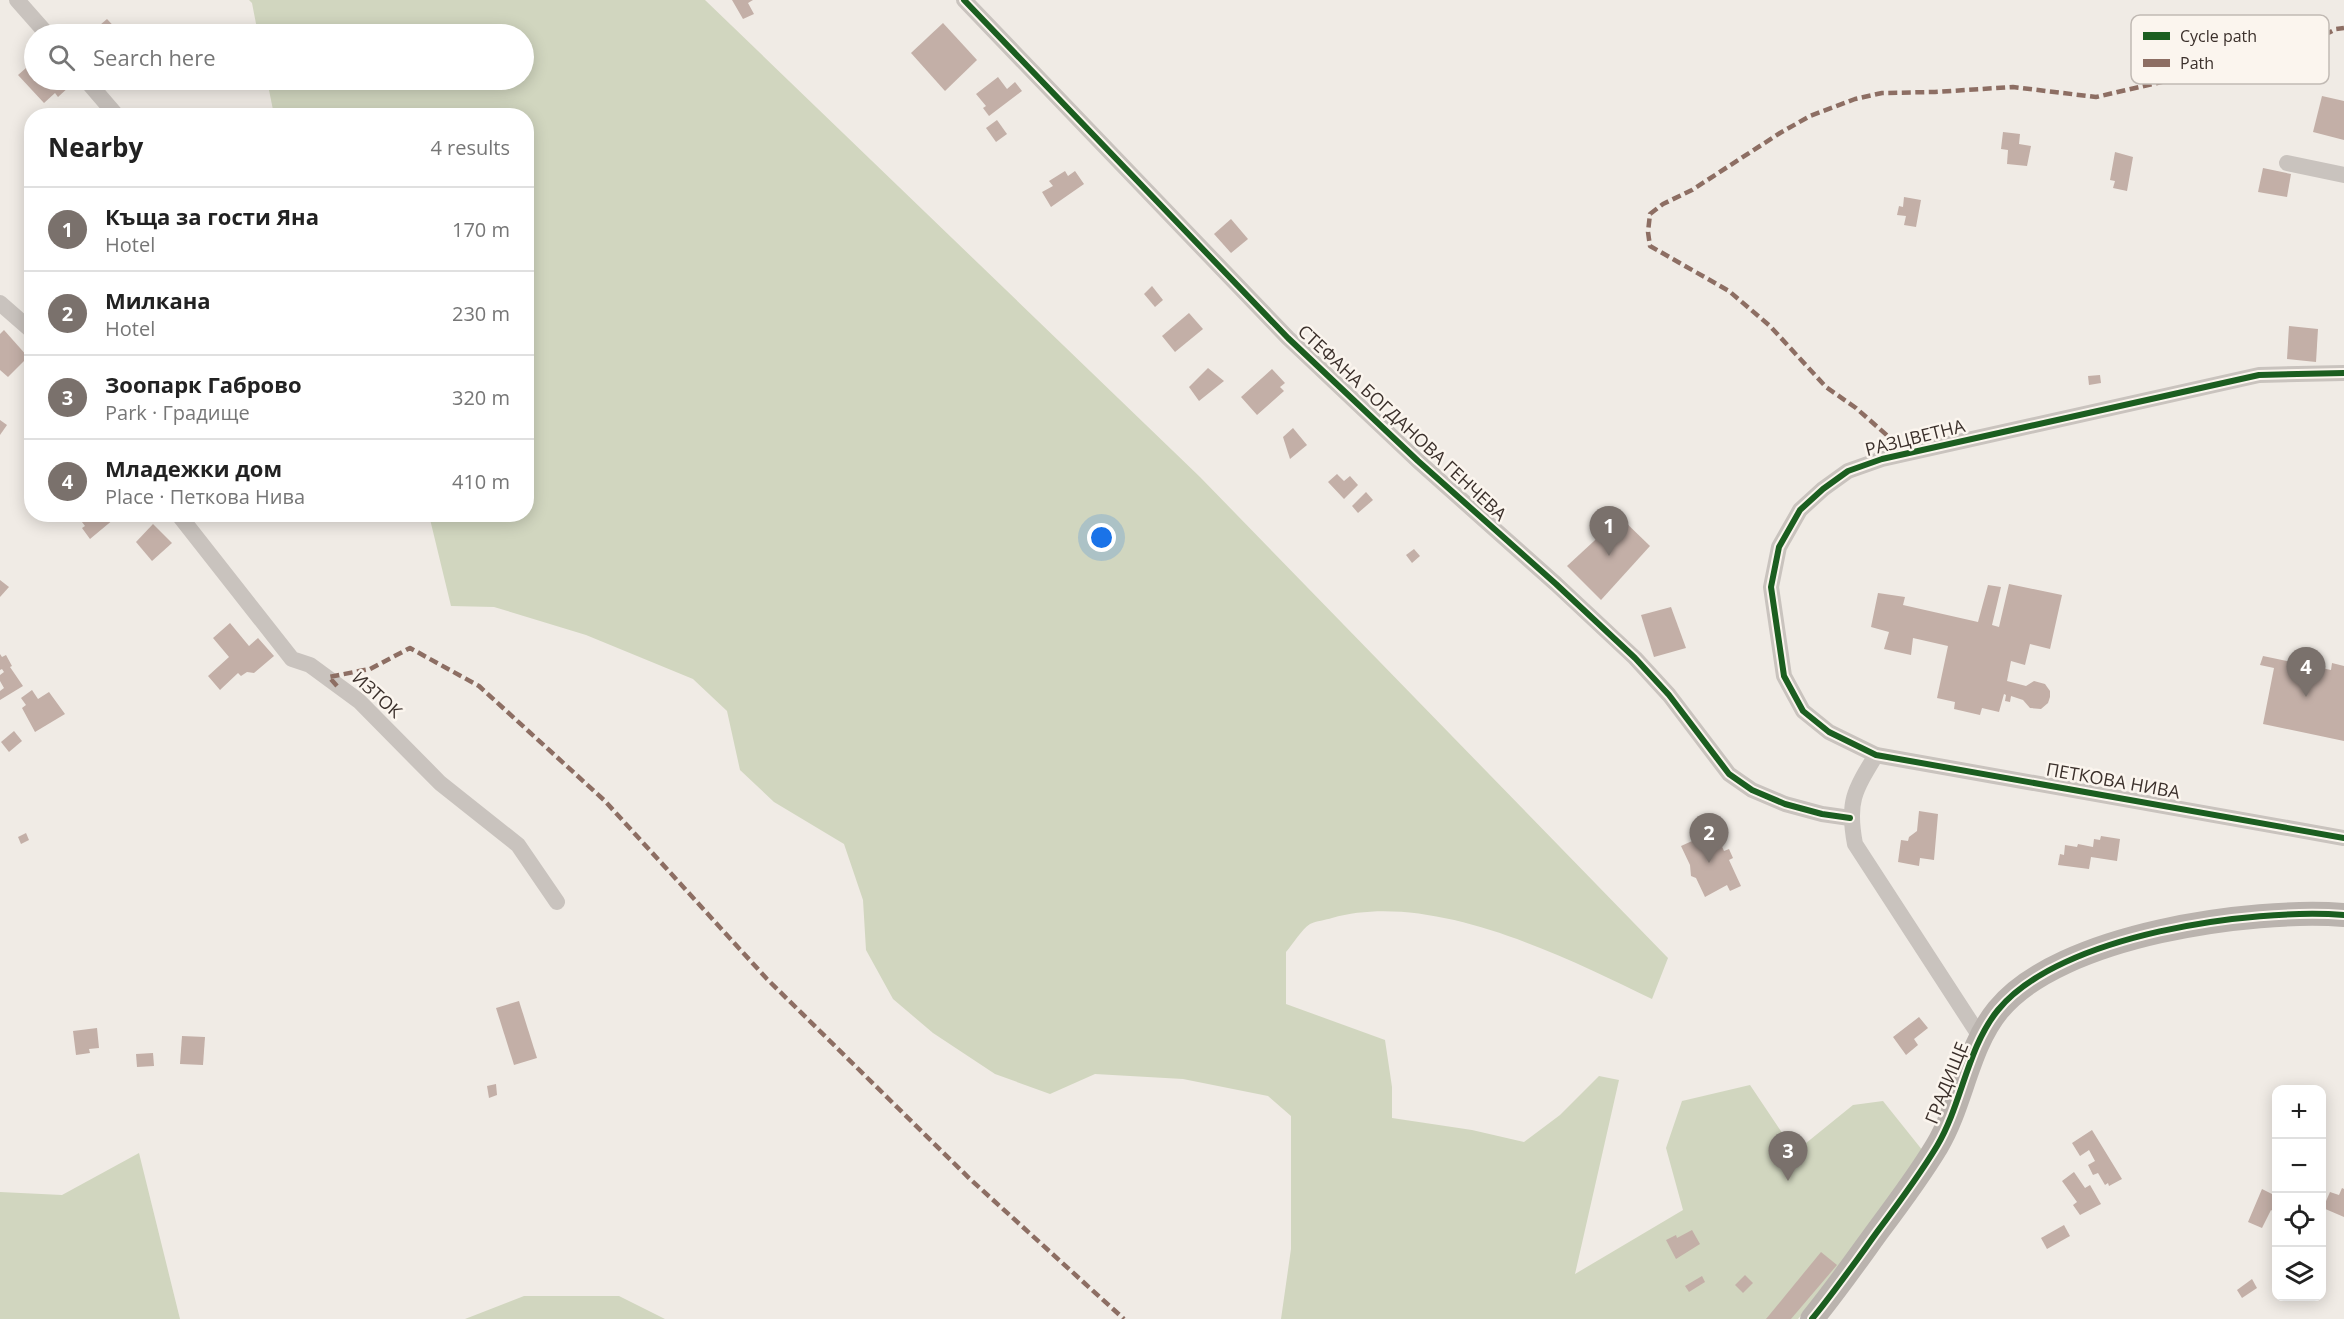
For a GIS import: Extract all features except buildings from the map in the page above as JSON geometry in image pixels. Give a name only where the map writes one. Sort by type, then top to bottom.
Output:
[{"type":"street","points":[[17,0],[38,24]]},
{"type":"street","name":"СТЕФАНА БОГДАНОВА ГЕНЧЕВА","points":[[964,0],[1288,339],[1418,461],[1564,591],[1635,658],[1669,694],[1728,774],[1752,790],[1785,804],[1822,814],[1850,818]]},
{"type":"street","points":[[95,90],[110,108]]},
{"type":"street","points":[[2288,163],[2344,175]]},
{"type":"street","points":[[0,303],[24,324]]},
{"type":"street","name":"РАЗЦВЕТНА","points":[[1876,755],[1830,732],[1803,711],[1784,676],[1771,587],[1779,546],[1800,510],[1823,489],[1848,471],[1882,459],[2032,425],[2259,375],[2344,374]]},
{"type":"street","name":"ИЗТОК","points":[[184,522],[292,660],[310,665],[359,701],[440,783],[518,845],[557,902]]},
{"type":"street","points":[[1876,755],[1854,794],[1850,818],[1855,844],[1982,1038]]},
{"type":"street","name":"ПЕТКОВА НИВА","points":[[1876,755],[2344,838]]},
{"type":"street","name":"ГРАДИЩЕ","points":[[1812,1319],[1908,1190],[1938,1144],[1982,1038],[1998,1010],[2019,989],[2053,967],[2104,946],[2188,927],[2279,914],[2344,915]]},
{"type":"green space","points":[[249,0],[705,0],[1200,477],[1668,958],[1652,999],[1538,947],[1454,920],[1411,913],[1371,912],[1310,924],[1286,952],[1286,1004],[1385,1040],[1392,1087],[1392,1118],[1472,1130],[1524,1142],[1560,1115],[1599,1076],[1619,1080],[1575,1274],[1683,1210],[1666,1148],[1682,1101],[1750,1085],[1795,1152],[1853,1105],[1883,1101],[1923,1151],[1843,1264],[1798,1319],[1281,1319],[1291,1249],[1291,1116],[1268,1096],[1183,1079],[1095,1074],[1050,1094],[995,1074],[933,1033],[893,999],[866,950],[863,900],[844,844],[774,802],[740,770],[727,711],[693,679],[586,635],[494,607],[451,606],[431,522],[534,522],[534,108],[273,108],[269,90],[534,90],[534,24],[256,24],[252,3]]},
{"type":"green space","points":[[139,1153],[180,1319],[0,1319],[0,1192],[62,1195]]},
{"type":"green space","points":[[524,1296],[619,1296],[665,1319],[465,1319]]},
{"type":"marked path","points":[[2329,32],[2344,28]]},
{"type":"marked path","points":[[1907,453],[1856,408],[1826,387],[1770,326],[1729,291],[1650,246],[1648,232],[1650,214],[1810,116],[1855,99],[1882,93],[2013,87],[2096,97],[2153,84]]},
{"type":"marked path","points":[[337,686],[329,677],[370,669],[410,648],[479,686],[605,801],[767,979],[970,1179],[1124,1319]]},
{"type":"cycle path","points":[[964,0],[1288,338],[1418,461],[1635,658],[1669,695],[1729,774],[1752,790],[1785,804],[1822,814],[1850,818]]},
{"type":"cycle path","points":[[2344,373],[2259,375],[1882,459],[1848,471],[1800,510],[1779,547],[1771,587],[1784,676],[1803,711],[1829,732],[1876,755],[2344,838]]},
{"type":"cycle path","points":[[1812,1319],[1930,1157],[1946,1130],[1979,1041],[1998,1010],[2027,984],[2065,962],[2110,945],[2160,931],[2260,916],[2344,915]]},
{"type":"place","name":"Къща за гости Яна","points":[[1609,556]]},
{"type":"place","name":"Младежки дом","points":[[2306,697]]},
{"type":"place","name":"Милкана","points":[[1709,863]]},
{"type":"place","name":"Зоопарк Габрово","points":[[1788,1181]]}]
